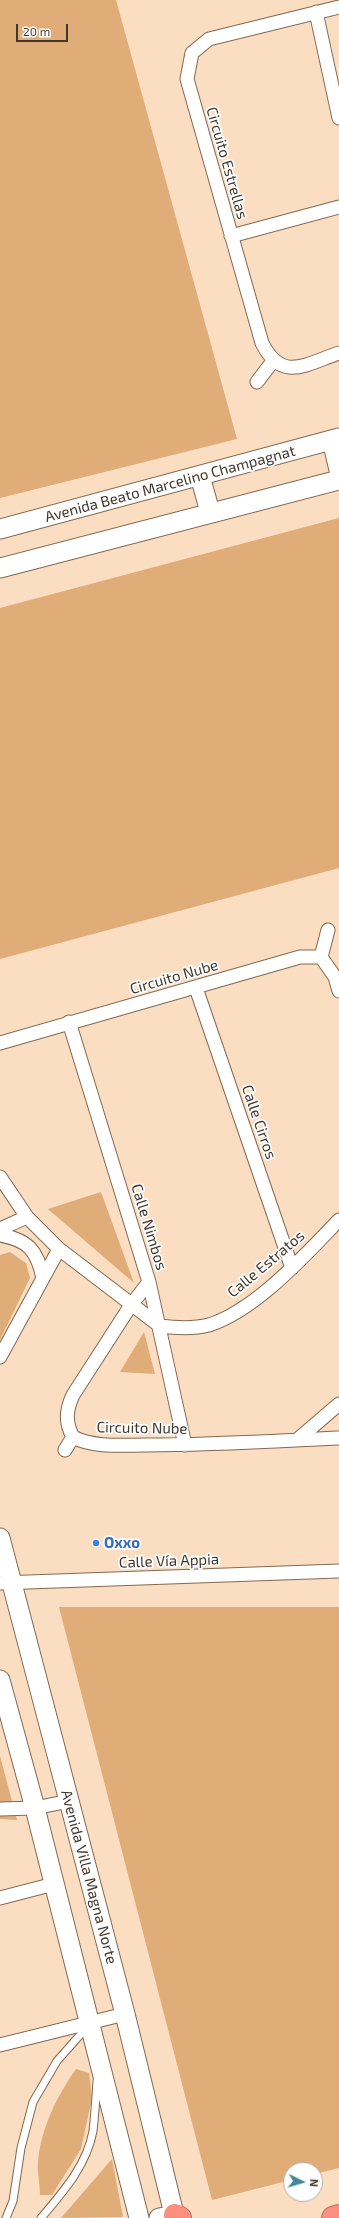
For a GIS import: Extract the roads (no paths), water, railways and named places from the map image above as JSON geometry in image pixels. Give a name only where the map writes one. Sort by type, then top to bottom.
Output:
[{"type":"highway","points":[[333,2218],[339,2216]]},
{"type":"street","name":"Circuito Estrellas","points":[[273,361],[262,343],[187,80],[192,53],[210,39],[339,7]]},
{"type":"street","points":[[316,12],[339,118]]},
{"type":"street","points":[[231,236],[339,207]]},
{"type":"street","points":[[257,382],[273,361],[291,368],[339,353]]},
{"type":"street","points":[[335,439],[339,470]]},
{"type":"street","name":"Avenida Beato Marcelino Champagnat","points":[[0,529],[335,439]]},
{"type":"street","points":[[200,476],[210,512]]},
{"type":"street","points":[[0,568],[210,512],[339,480]]},
{"type":"street","points":[[328,930],[321,957],[335,977],[339,991]]},
{"type":"street","name":"Circuito Nube","points":[[0,1043],[300,957],[321,957]]},
{"type":"street","name":"Calle Cirros","points":[[196,988],[292,1268]]},
{"type":"street","name":"Calle Nimbos","points":[[69,1022],[149,1282],[160,1326],[185,1445]]},
{"type":"street","points":[[0,1177],[27,1217],[59,1249],[130,1305],[160,1326]]},
{"type":"street","points":[[0,1229],[27,1217]]},
{"type":"street","name":"Calle Estratos","points":[[160,1326],[195,1327],[220,1320],[245,1306],[292,1268],[339,1220]]},
{"type":"street","points":[[0,1235],[15,1238],[28,1246],[38,1260],[43,1278]]},
{"type":"street","points":[[0,1357],[59,1249]]},
{"type":"street","points":[[65,1450],[72,1437],[66,1418],[68,1406],[73,1395],[130,1305],[149,1282]]},
{"type":"street","points":[[297,1440],[339,1404]]},
{"type":"street","name":"Circuito Nube","points":[[72,1437],[90,1443],[185,1445],[247,1444],[339,1438]]},
{"type":"street","name":"Avenida Villa Magna Norte","points":[[0,1538],[6,1583],[69,1801],[124,2014],[172,2217]]},
{"type":"street","name":"Calle Vía Appia","points":[[6,1583],[339,1571]]},
{"type":"street","points":[[0,1680],[35,1808],[139,2218]]},
{"type":"street","points":[[0,1809],[35,1808],[69,1801]]},
{"type":"street","points":[[0,1898],[54,1884]]},
{"type":"street","points":[[0,2045],[89,2024],[124,2014]]},
{"type":"lane","points":[[6,2218],[13,2201],[21,2148],[33,2102],[57,2061],[89,2024]]},
{"type":"lane","points":[[41,2218],[68,2185],[82,2161],[92,2132],[99,2057]]},
{"type":"place","name":"Oxxo","points":[[96,1543]]}]
